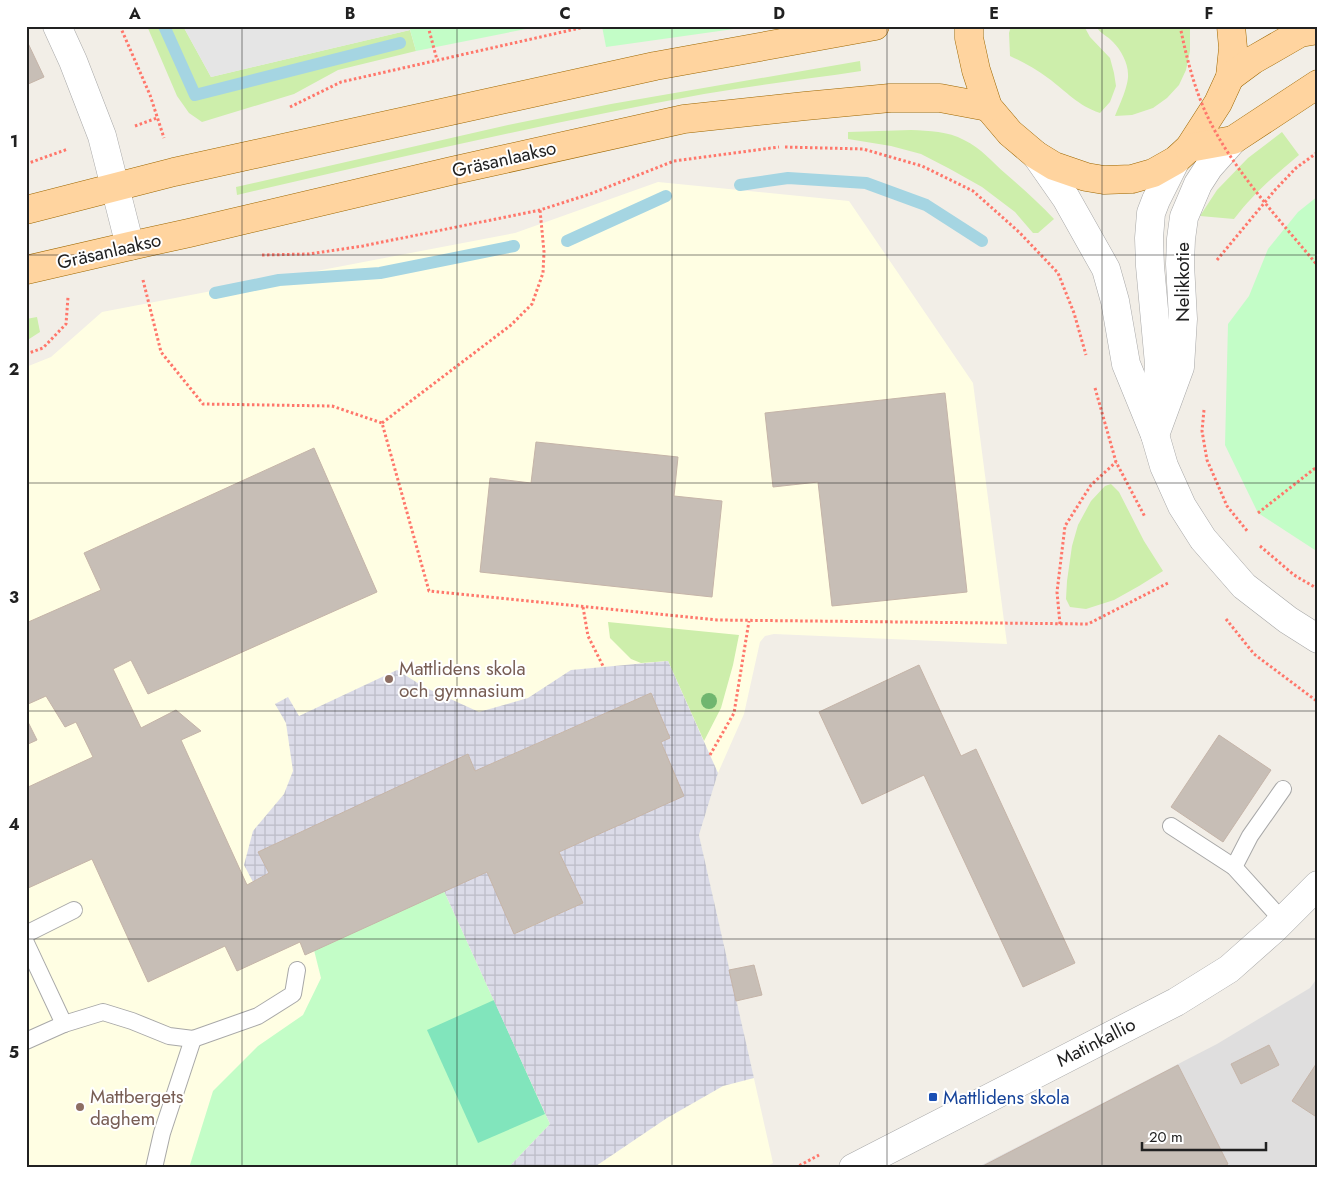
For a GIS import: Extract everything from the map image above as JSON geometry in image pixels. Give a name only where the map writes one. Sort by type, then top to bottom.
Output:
[{"type":"main road","points":[[26,210],[174,172],[645,68],[875,26]]},
{"type":"main road","points":[[970,26],[969,38],[976,70],[988,107],[1010,133],[1036,155],[1054,166],[1086,177],[1104,180],[1132,179],[1152,173],[1182,154],[1233,140],[1318,84]]},
{"type":"main road","points":[[1182,154],[1218,103],[1230,77],[1233,48],[1232,26]]},
{"type":"main road","points":[[1230,77],[1253,60],[1300,32],[1318,30]]},
{"type":"main road","name":"Gräsanlaakso","points":[[26,270],[684,119],[890,98],[940,98],[988,107]]},
{"type":"street","points":[[57,26],[73,61],[102,136],[130,246]]},
{"type":"street","name":"Nelikkotie","points":[[1155,435],[1180,367],[1183,319],[1180,264],[1184,217],[1198,184],[1209,167],[1233,140]]},
{"type":"street","name":"Nelikkotie","points":[[1155,435],[1159,364],[1150,266],[1149,238],[1151,214],[1182,154]]},
{"type":"street","name":"Nelikkotie","points":[[1036,155],[1066,198],[1106,270],[1115,301],[1126,364],[1155,435],[1164,466],[1182,506],[1203,539],[1244,586],[1288,620],[1318,639]]},
{"type":"street","name":"Matinkallio","points":[[853,1168],[1176,1002],[1229,969],[1283,921],[1318,885]]},
{"type":"lane","points":[[1234,867],[1250,836],[1283,789]]},
{"type":"lane","points":[[1171,826],[1234,867],[1283,921]]},
{"type":"lane","points":[[26,934],[74,910]]},
{"type":"lane","points":[[26,943],[64,1024]]},
{"type":"lane","points":[[26,1041],[64,1024],[104,1012],[169,1036],[193,1039],[258,1016],[293,994],[297,970]]},
{"type":"lane","points":[[154,1168],[162,1134],[193,1039]]},
{"type":"path","points":[[120,26],[150,95],[165,141]]},
{"type":"path","points":[[428,26],[437,60]]},
{"type":"path","points":[[290,108],[341,82],[589,26]]},
{"type":"path","points":[[1180,26],[1194,81],[1205,112],[1223,144],[1246,178],[1318,266]]},
{"type":"path","points":[[256,255],[309,254],[363,246],[540,210],[590,194],[674,161],[788,146],[863,149],[922,166],[974,191],[1019,232],[1058,273]]},
{"type":"path","points":[[1216,261],[1275,190],[1296,168],[1318,152]]},
{"type":"path","points":[[26,164],[35,161]]},
{"type":"path","points":[[382,423],[511,325],[532,304],[543,273],[544,252],[540,210]]},
{"type":"path","points":[[143,280],[161,352],[203,404],[332,406],[382,423]]},
{"type":"path","points":[[26,354],[44,348],[66,324],[68,294]]},
{"type":"path","points":[[1205,403],[1202,431],[1207,460],[1227,506],[1254,539]]},
{"type":"path","points":[[382,423],[430,591],[717,620],[1088,624],[1168,583]]},
{"type":"path","points":[[1060,624],[1057,592],[1064,526],[1091,485],[1116,462]]},
{"type":"path","points":[[1258,513],[1318,467]]},
{"type":"path","points":[[1259,546],[1294,575],[1318,589]]},
{"type":"path","points":[[583,606],[588,636],[603,666]]},
{"type":"path","points":[[710,755],[734,712],[749,620]]},
{"type":"path","points":[[26,1162],[28,1168]]},
{"type":"shaded area","points":[[183,26],[409,26],[410,30],[211,77]]},
{"type":"shaded area","name":"Mattlidens skola och gymnasium","points":[[658,182],[849,201],[973,383],[1007,644],[774,634],[765,636],[760,642],[744,714],[718,773],[699,835],[773,1163],[763,1168],[26,1168],[26,367],[51,357],[102,312],[515,233]]},
{"type":"shaded area","points":[[668,661],[718,773],[699,835],[754,1078],[723,1086],[667,1118],[593,1168],[508,1168],[550,1124],[444,891],[487,872],[515,934],[583,903],[559,852],[683,796],[661,742],[670,738],[651,693],[475,771],[468,755],[258,852],[269,873],[253,882],[244,865],[253,831],[284,794],[293,771],[286,723],[275,704],[288,697],[299,716],[397,670],[424,687],[479,712],[528,698],[571,670]]},
{"type":"shaded area","points":[[1318,977],[1318,1168],[976,1168],[1217,1044],[1310,988]]},
{"type":"green space","points":[[147,26],[183,26],[211,77],[410,30],[416,51],[338,70],[294,94],[202,122],[189,113],[177,96]]},
{"type":"green space","points":[[409,26],[541,26],[416,51]]},
{"type":"green space","points":[[602,26],[755,26],[606,47]]},
{"type":"green space","points":[[1011,26],[1084,26],[1090,37],[1110,58],[1116,86],[1110,102],[1100,113],[1092,110],[1078,102],[1039,72],[1010,56],[1009,33]]},
{"type":"green space","points":[[1096,26],[1190,26],[1190,51],[1186,70],[1179,85],[1167,98],[1153,108],[1132,115],[1115,116],[1127,84],[1127,65],[1116,45]]},
{"type":"green space","points":[[860,61],[861,71],[724,91],[645,105],[470,142],[237,195],[236,187],[508,125],[611,104]]},
{"type":"green space","points":[[911,130],[945,133],[970,143],[1054,219],[1038,233],[1033,233],[1015,212],[982,187],[921,154],[891,146],[848,139],[848,132]]},
{"type":"green space","points":[[1282,132],[1299,155],[1257,193],[1234,219],[1200,216],[1217,190],[1248,158]]},
{"type":"green space","points":[[1318,196],[1318,552],[1258,513],[1225,445],[1228,324],[1249,296],[1268,249],[1298,212]]},
{"type":"green space","points":[[37,317],[40,332],[26,341],[26,319]]},
{"type":"green space","points":[[1111,484],[1119,492],[1144,541],[1163,571],[1114,600],[1086,609],[1070,607],[1066,599],[1067,581],[1072,546],[1078,525],[1091,501],[1105,486]]},
{"type":"green space","points":[[608,622],[739,635],[721,708],[704,741],[668,661],[641,663],[631,659],[610,638]]},
{"type":"green space","points":[[444,891],[550,1124],[508,1168],[189,1168],[213,1091],[258,1046],[303,1015],[321,978],[314,950]]},
{"type":"green space","points":[[494,1000],[545,1114],[478,1143],[427,1030]]},
{"type":"building","points":[[26,39],[44,77],[26,85]]},
{"type":"building","points":[[945,393],[967,592],[832,606],[818,482],[773,487],[765,413]]},
{"type":"building","points":[[536,442],[678,457],[674,496],[722,501],[712,597],[480,572],[490,478],[531,483]]},
{"type":"building","points":[[314,448],[377,592],[148,694],[131,660],[113,669],[141,728],[176,710],[201,731],[181,740],[247,885],[269,873],[258,852],[468,754],[475,771],[651,693],[670,738],[661,742],[684,796],[559,852],[583,903],[514,934],[487,872],[305,955],[300,942],[237,971],[225,946],[148,982],[92,859],[26,889],[26,788],[93,757],[76,722],[65,727],[46,696],[26,705],[26,623],[101,590],[84,553]]},
{"type":"building","points":[[919,665],[961,756],[976,749],[1075,963],[1023,987],[924,775],[862,804],[819,712]]},
{"type":"building","points":[[26,718],[37,740],[26,745]]},
{"type":"building","points":[[1219,735],[1271,770],[1223,842],[1171,807]]},
{"type":"building","points":[[754,965],[762,995],[736,1001],[729,970]]},
{"type":"building","points":[[1269,1045],[1279,1065],[1241,1084],[1231,1064]]},
{"type":"building","points":[[1318,1061],[1318,1118],[1292,1101]]},
{"type":"building","points":[[1178,1065],[1228,1164],[1220,1168],[979,1168]]},
{"type":"waterway","points":[[164,26],[195,95],[400,43]]},
{"type":"waterway","points":[[740,185],[788,178],[866,183],[926,205],[982,241]]},
{"type":"waterway","points":[[567,241],[666,196]]},
{"type":"waterway","points":[[215,293],[279,280],[380,273],[514,246]]},
{"type":"place","name":"Mattlidens skola och gymnasium","points":[[389,679]]},
{"type":"place","name":"Mattlidens skola","points":[[933,1097]]},
{"type":"place","name":"Mattbergets daghem","points":[[80,1107]]}]
